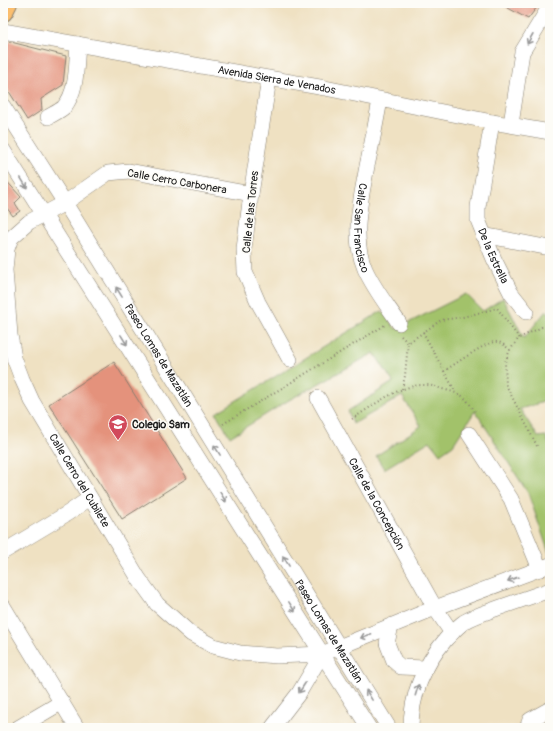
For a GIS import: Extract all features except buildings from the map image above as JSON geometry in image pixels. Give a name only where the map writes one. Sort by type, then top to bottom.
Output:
[{"type":"main road","points":[[3,11],[7,3]]},
{"type":"street","points":[[511,124],[522,52],[540,20],[550,6]]},
{"type":"street","name":"Avenida Sierra de Venados","points":[[3,31],[325,88],[492,122],[511,124],[550,132]]},
{"type":"street","points":[[48,117],[64,107],[72,94],[76,73],[78,44]]},
{"type":"street","name":"Calle de las Torres","points":[[269,79],[244,249],[245,272],[258,302],[290,360]]},
{"type":"street","name":"Calle San Francisco","points":[[380,100],[359,211],[357,231],[365,268],[395,326]]},
{"type":"street","name":"Paseo Lomas de Mazatlán","points":[[3,106],[65,203],[390,728]]},
{"type":"street","name":"De la Estrella","points":[[492,122],[478,207],[478,220],[483,235],[511,293],[526,312]]},
{"type":"street","name":"Paseo Lomas de Mazatlán","points":[[3,150],[369,728]]},
{"type":"street","name":"Calle Cerro Carbonera","points":[[65,203],[108,173],[117,171],[129,171],[251,194]]},
{"type":"street","name":"Calle Cerro del Cubilete","points":[[65,203],[29,222],[5,243],[5,270],[14,358],[32,401],[139,579],[157,604],[191,634],[213,646],[240,653],[277,656],[322,654]]},
{"type":"street","points":[[483,235],[550,248]]},
{"type":"street","name":"Calle de la Concepción","points":[[318,398],[435,608]]},
{"type":"street","points":[[272,728],[299,693],[322,654],[435,608],[545,567],[511,499],[469,434]]},
{"type":"street","points":[[3,552],[90,498]]},
{"type":"street","points":[[411,728],[412,707],[417,687],[425,668],[452,633],[463,623],[482,614],[549,594]]},
{"type":"street","points":[[3,606],[77,728]]},
{"type":"street","points":[[435,608],[452,633]]},
{"type":"street","points":[[391,626],[387,643],[394,661],[401,667],[425,668]]},
{"type":"street","points":[[18,728],[62,702]]},
{"type":"street","points":[[527,728],[530,720],[550,709]]},
{"type":"path","points":[[408,343],[441,320],[463,317],[497,308],[518,338]]},
{"type":"path","points":[[223,424],[395,326],[408,343],[405,376],[402,389]]},
{"type":"path","points":[[537,446],[506,385],[505,362],[510,350],[518,338],[542,327],[550,329]]},
{"type":"path","points":[[423,332],[456,392]]},
{"type":"path","points":[[444,371],[493,342],[502,343],[510,350]]},
{"type":"path","points":[[352,419],[402,389],[423,385],[435,386],[456,392],[463,396],[475,411]]},
{"type":"green space","points":[[466,294],[483,311],[503,298],[524,338],[546,311],[550,313],[550,400],[520,409],[538,437],[546,436],[550,447],[550,556],[528,493],[475,411],[453,445],[440,454],[430,441],[384,469],[376,456],[421,426],[402,396],[353,424],[348,411],[393,382],[374,353],[289,400],[230,437],[216,413],[382,311],[396,329]]},
{"type":"place","name":"Colegio Sam","points":[[118,441]]}]
